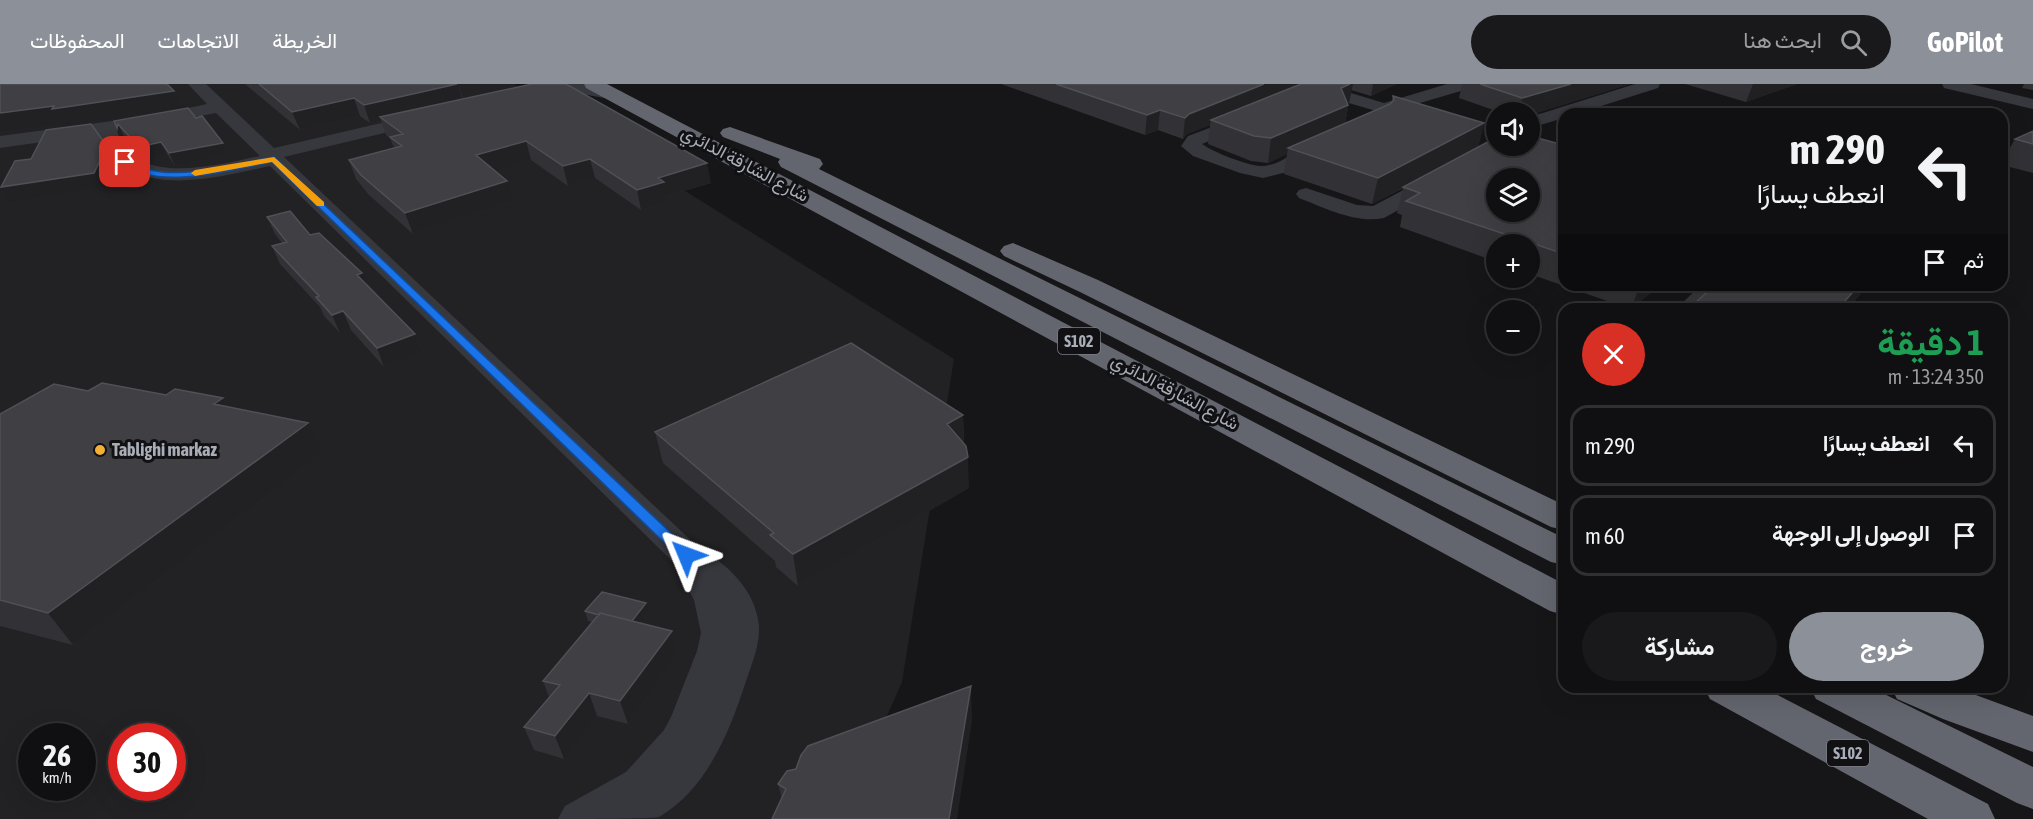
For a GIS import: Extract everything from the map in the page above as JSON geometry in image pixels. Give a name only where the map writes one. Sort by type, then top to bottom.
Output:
[{"type":"highway","name":"شارع الشارقة الدائري","points":[[614,88],[730,133],[1558,550]]},
{"type":"highway","name":"شارع الشارقة الدائري","points":[[614,88],[1558,598]]},
{"type":"highway","points":[[730,133],[841,175],[1035,261],[1558,516]]},
{"type":"highway","name":"S102","points":[[1736,693],[1971,819]]},
{"type":"highway","points":[[1843,693],[2033,789]]},
{"type":"highway","points":[[1926,693],[2033,734]]},
{"type":"street","points":[[196,84],[686,555],[712,600],[719,633],[715,683],[705,739],[682,772],[657,795],[620,819]]},
{"type":"street","points":[[1391,110],[1465,84]]},
{"type":"street","points":[[1950,84],[2033,104]]},
{"type":"street","points":[[1576,108],[1646,85]]},
{"type":"street","points":[[512,97],[566,86],[614,88]]},
{"type":"street","points":[[1290,101],[1311,86],[1441,124]]},
{"type":"street","points":[[0,142],[169,118],[220,107]]},
{"type":"street","points":[[1261,113],[1195,140],[1191,146],[1219,159],[1263,172],[1276,169],[1337,141]]},
{"type":"street","points":[[106,127],[109,141],[117,155],[125,162],[145,171],[187,174],[272,157],[442,114]]},
{"type":"street","points":[[1540,120],[1558,114]]},
{"type":"street","points":[[1306,194],[1354,212],[1376,213],[1486,146]]},
{"type":"street","points":[[1695,303],[1708,291]]},
{"type":"street","points":[[580,819],[641,784],[678,742],[715,683]]},
{"type":"shaded area","points":[[0,84],[514,84],[954,359],[902,682],[841,819],[0,819]]},
{"type":"building","points":[[0,84],[167,84],[174,91],[52,109],[54,106],[0,113]]},
{"type":"building","points":[[259,84],[457,84],[364,105],[354,98],[292,112]]},
{"type":"building","points":[[532,84],[566,84],[707,163],[658,178],[664,182],[637,190],[590,159],[563,166],[526,141],[476,155],[507,181],[405,213],[361,175],[349,160],[402,146],[390,137],[403,134],[380,117]]},
{"type":"building","points":[[1056,84],[1264,84],[1189,114],[1185,118],[1160,110],[1147,115]]},
{"type":"building","points":[[1301,84],[1350,84],[1341,88],[1348,105],[1271,138],[1254,136],[1211,120]]},
{"type":"building","points":[[1480,84],[1571,84],[1522,98]]},
{"type":"building","points":[[1393,96],[1484,123],[1378,178],[1288,148],[1390,104],[1394,100]]},
{"type":"building","points":[[188,108],[196,118],[202,116],[223,143],[169,153],[161,142],[139,147],[118,124],[117,128],[114,121]]},
{"type":"building","points":[[91,124],[107,146],[94,173],[1,187],[15,161],[31,159],[46,130]]},
{"type":"building","points":[[2033,131],[2033,144],[2015,139]]},
{"type":"building","points":[[1540,139],[1558,143],[1558,252],[1540,246],[1540,234],[1504,234],[1406,201],[1420,193],[1403,187],[1486,143],[1486,156],[1540,156]]},
{"type":"building","points":[[290,211],[310,235],[319,233],[362,273],[357,275],[415,334],[377,348],[343,311],[332,315],[316,297],[319,296],[272,246],[287,242],[267,217]]},
{"type":"building","points":[[1708,291],[1854,291],[1843,303],[1695,303]]},
{"type":"building","points":[[851,343],[963,415],[947,424],[966,446],[968,457],[793,554],[770,535],[774,533],[655,432]]},
{"type":"building","points":[[102,383],[166,395],[175,389],[223,398],[214,404],[308,423],[48,613],[0,600],[0,414],[54,384],[88,391]]},
{"type":"building","points":[[602,592],[646,603],[632,621],[585,611]]},
{"type":"building","points":[[600,613],[672,631],[620,701],[589,693],[555,736],[524,727],[560,685],[543,681]]},
{"type":"building","points":[[971,686],[949,819],[772,819],[786,789],[778,784],[787,771],[796,769],[801,755],[808,746]]},
{"type":"slow traffic","points":[[195,173],[274,159],[321,204]]},
{"type":"place","name":"Tablighi markaz","points":[[100,450]]},
{"type":"route","points":[[125,162],[145,171],[187,174],[274,159],[686,555]]}]
